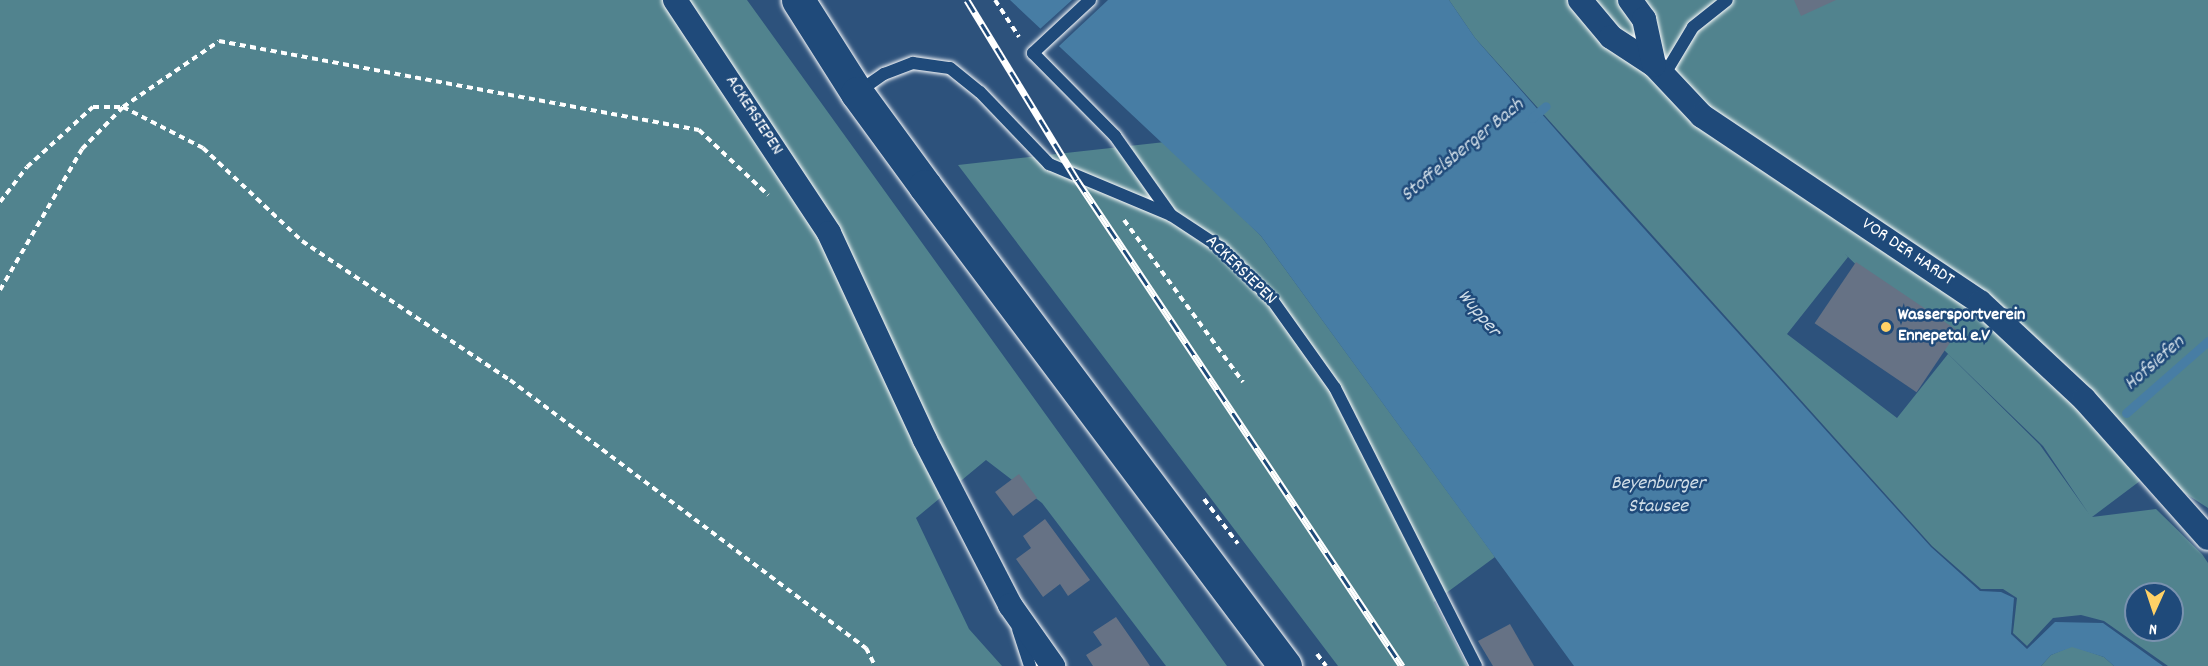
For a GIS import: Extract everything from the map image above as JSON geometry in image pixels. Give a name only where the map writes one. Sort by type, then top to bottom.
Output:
[{"type":"main road","points":[[798,0],[856,93],[1286,666]]},
{"type":"street","name":"ACKERSIEPEN","points":[[675,0],[829,233],[926,440],[1010,605]]},
{"type":"street","name":"VOR DER HARDT","points":[[1580,0],[1611,37],[1658,72],[1702,116],[1980,302],[2084,399],[2201,518],[2208,538]]},
{"type":"street","points":[[1630,0],[1644,19],[1658,72]]},
{"type":"street","points":[[1010,605],[1053,666]]},
{"type":"lane","points":[[1090,0],[1034,53],[1114,136],[1172,215]]},
{"type":"lane","points":[[1658,72],[1693,27],[1727,0]]},
{"type":"lane","name":"ACKERSIEPEN","points":[[856,93],[898,67],[926,62],[944,65],[980,92],[1049,164],[1097,187],[1172,215],[1221,248],[1246,273],[1335,388],[1476,666]]},
{"type":"lane","points":[[1010,605],[1030,666]]},
{"type":"path","points":[[995,0],[1034,53]]},
{"type":"path","points":[[0,290],[82,149],[123,107],[219,41],[699,130],[773,200]]},
{"type":"path","points":[[0,202],[27,167],[93,107],[123,107],[203,148],[303,241],[510,380],[866,648],[875,666]]},
{"type":"path","points":[[1097,187],[1242,382]]},
{"type":"green space","points":[[0,0],[747,0],[1227,666],[1166,666],[1042,503],[986,460],[916,518],[969,629],[1002,666],[0,666]]},
{"type":"green space","points":[[1449,0],[2208,0],[2208,508],[2152,472],[2092,517],[2156,509],[2202,554],[2208,563],[2208,666],[2168,666],[2134,642],[2184,642],[2184,582],[2124,582],[2124,635],[2104,621],[2081,615],[2053,618],[2027,646],[2013,633],[2017,598],[2003,589],[1981,589],[1932,546],[1475,38]],"holes":[[[1844,253],[2043,446],[2089,514],[2040,445],[1948,354],[1897,418],[1787,334],[1848,257]]]},
{"type":"green space","points":[[1165,142],[1261,236],[1495,557],[1434,602],[1467,666],[1338,666],[958,165]]},
{"type":"green space","points":[[2072,646],[2104,657],[2114,666],[2041,666],[2051,655]]},
{"type":"water","name":"Beyenburger Stausee","points":[[1010,0],[1449,0],[1475,38],[1591,170],[1931,547],[1980,591],[2001,592],[2014,598],[2011,634],[2027,649],[2055,622],[2103,623],[2124,638],[2124,642],[2130,642],[2163,666],[2114,666],[2104,657],[2072,647],[2051,655],[2041,666],[1574,666],[1261,236]]},
{"type":"pier","points":[[1072,0],[1108,0],[1058,47],[1040,29]]},
{"type":"building","points":[[1794,0],[1836,0],[1801,16]]},
{"type":"building","name":"Wassersportverein Ennepetal e.V","points":[[1856,262],[1958,331],[1917,392],[1815,323]]},
{"type":"building","points":[[1019,474],[1037,498],[1013,516],[995,492]]},
{"type":"building","points":[[1045,519],[1090,580],[1068,596],[1060,584],[1043,597],[1016,559],[1031,548],[1023,536]]},
{"type":"building","points":[[1116,617],[1150,666],[1093,666],[1086,655],[1102,645],[1093,632]]},
{"type":"building","points":[[1510,624],[1534,666],[1493,666],[1478,641]]},
{"type":"waterway","name":"Stoffelsberger Bach","points":[[1532,118],[1546,106]]},
{"type":"waterway","name":"Hofsiefen","points":[[2126,413],[2208,341]]},
{"type":"railway","points":[[967,0],[1077,180],[1402,666]]},
{"type":"place","name":"Wassersportverein Ennepetal e.V","points":[[1886,327]]},
{"type":"water label","name":"Wupper","points":[[1478,314]]}]
